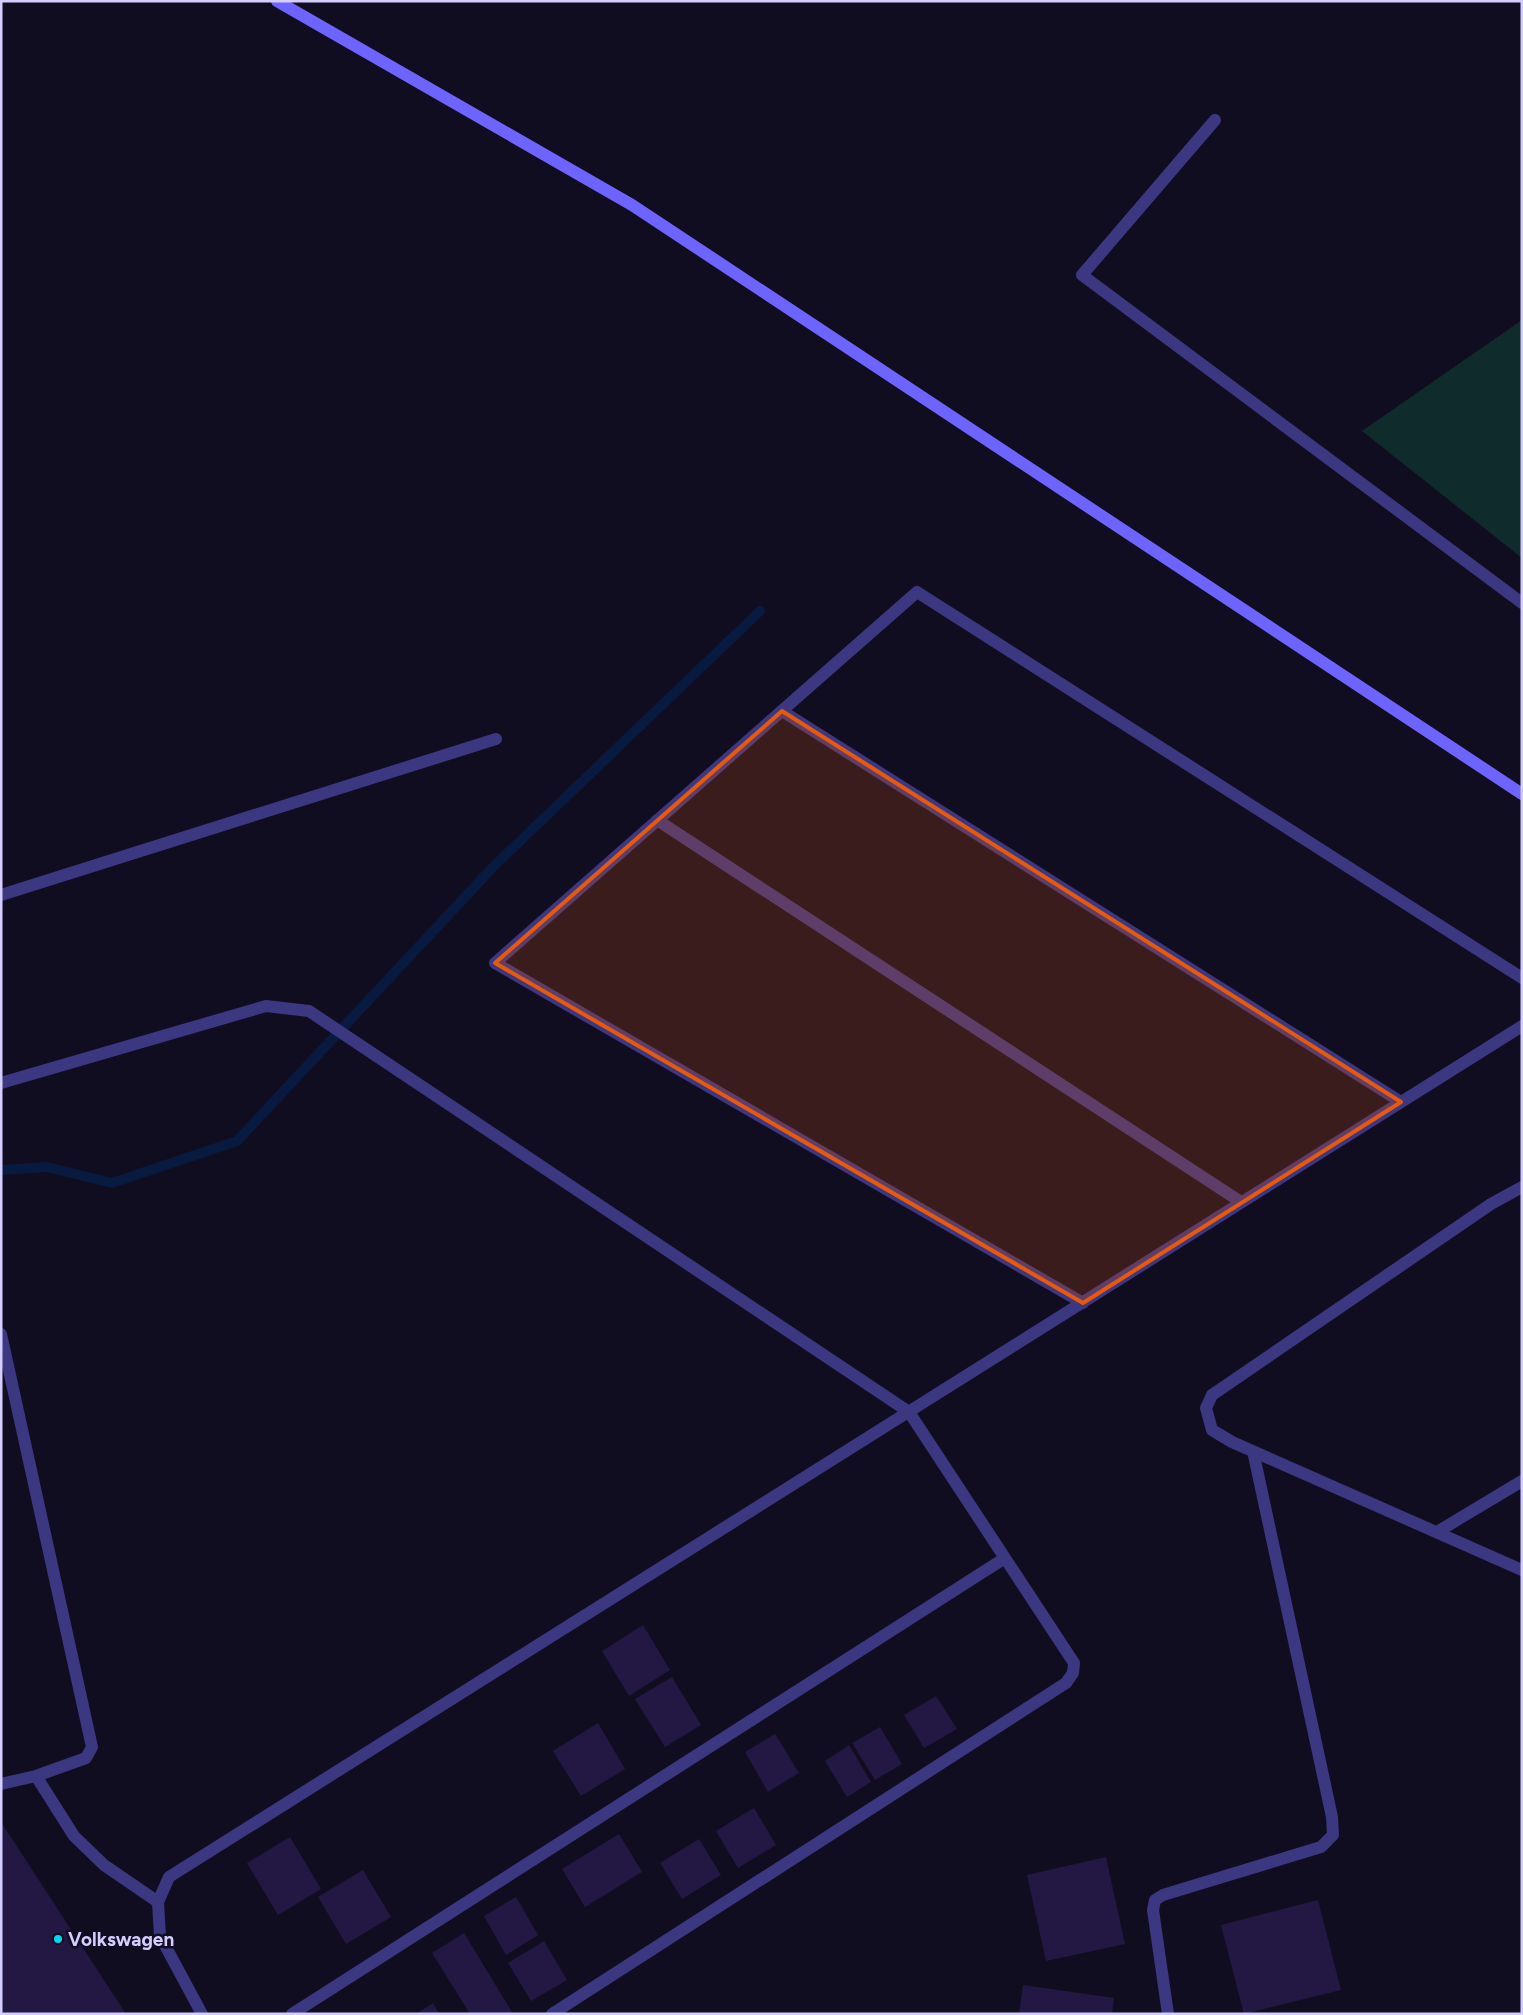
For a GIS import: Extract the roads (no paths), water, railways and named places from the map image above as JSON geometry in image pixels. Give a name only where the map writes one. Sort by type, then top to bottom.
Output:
[{"type":"street","points":[[277,1],[632,205],[1522,794]]},
{"type":"street","points":[[1215,120],[1082,275],[1522,603]]},
{"type":"street","points":[[1082,1303],[495,963],[917,592],[1522,978]]},
{"type":"street","points":[[782,711],[1401,1102]]},
{"type":"street","points":[[1,895],[496,739]]},
{"type":"street","points":[[657,820],[1241,1202]]},
{"type":"street","points":[[1,1083],[266,1006],[309,1011],[909,1412],[1074,1663],[1073,1673],[1066,1683],[552,2014]]},
{"type":"street","points":[[202,2014],[160,1936],[158,1902],[169,1877],[1522,1026]]},
{"type":"street","points":[[1522,1187],[1491,1204],[1212,1394],[1206,1408],[1212,1430],[1253,1451],[1522,1570]]},
{"type":"street","points":[[1,1334],[92,1747],[86,1758],[36,1776],[1,1784]]},
{"type":"street","points":[[1168,2014],[1153,1910],[1155,1900],[1163,1895],[1321,1847],[1333,1835],[1332,1817],[1253,1451]]},
{"type":"street","points":[[1437,1532],[1522,1481]]},
{"type":"street","points":[[292,2014],[1005,1558]]},
{"type":"street","points":[[36,1776],[74,1836],[104,1865],[158,1902]]},
{"type":"waterway","points":[[1,1170],[47,1167],[112,1183],[237,1141],[494,866],[760,611]]},
{"type":"place","name":"Volkswagen","points":[[58,1939]]}]
